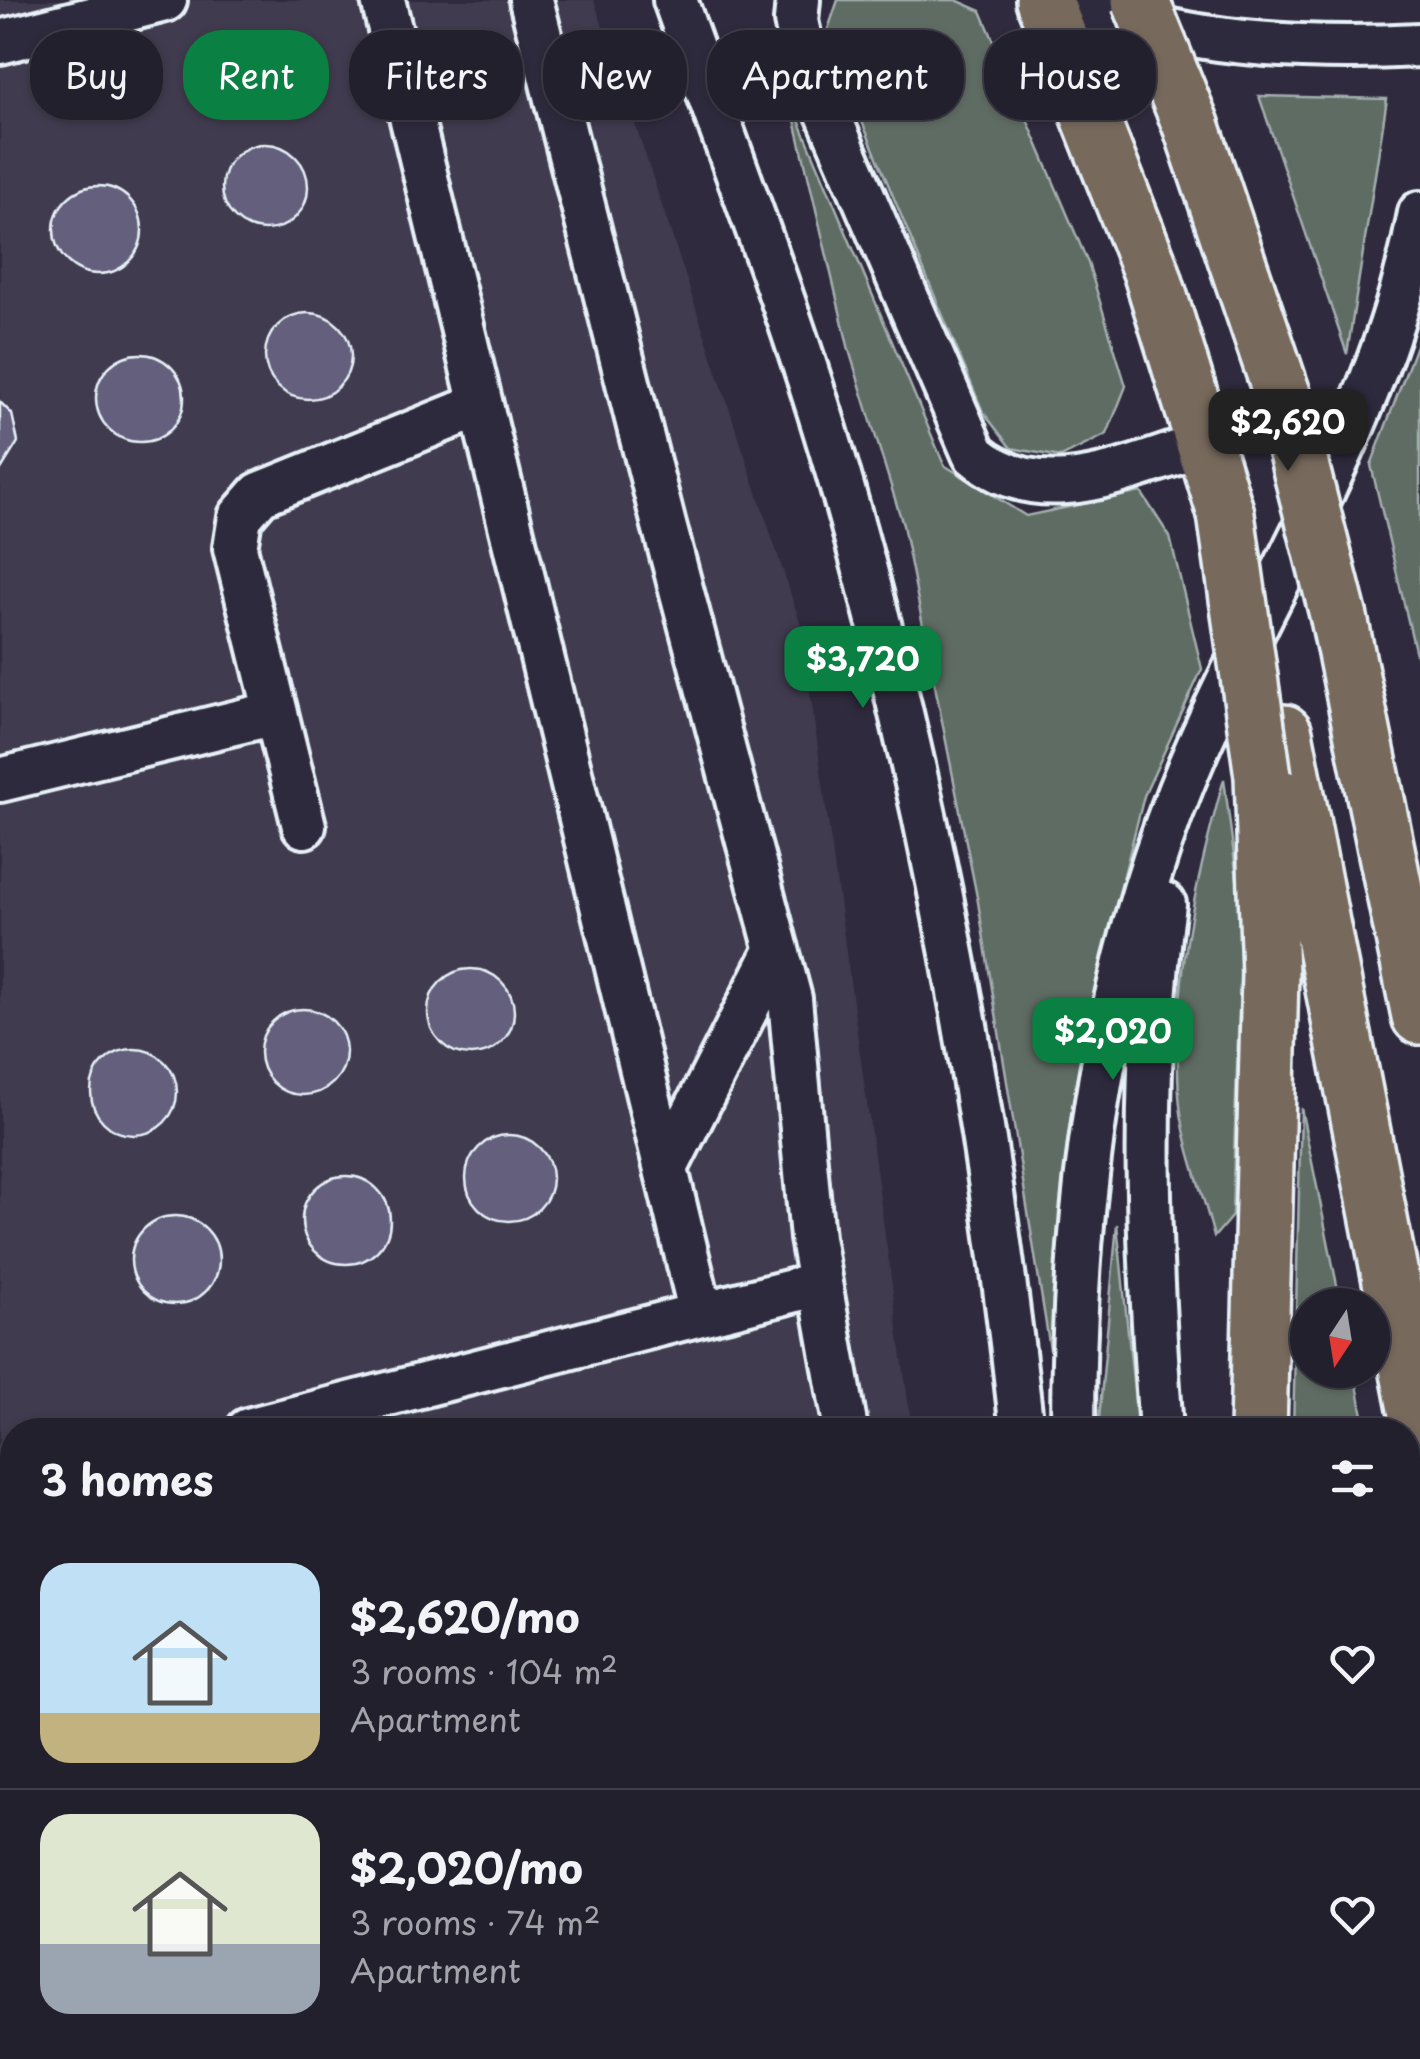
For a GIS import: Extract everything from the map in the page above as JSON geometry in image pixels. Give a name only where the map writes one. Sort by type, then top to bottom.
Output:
[{"type":"highway","points":[[1044,0],[1087,100],[1157,289],[1226,514],[1274,755],[1418,1418]]},
{"type":"highway","points":[[1140,0],[1190,125],[1282,394],[1339,618],[1420,1016]]},
{"type":"highway","points":[[1258,1418],[1274,755]]},
{"type":"street","points":[[0,42],[165,0]]},
{"type":"street","points":[[383,0],[701,1314]]},
{"type":"street","points":[[531,0],[664,526],[790,999],[820,1284],[844,1418]]},
{"type":"street","points":[[675,0],[830,446],[892,673],[977,1091],[1020,1418]]},
{"type":"street","points":[[798,0],[796,20],[804,58],[974,454],[1011,480],[1052,485],[1076,482],[1205,444]]},
{"type":"street","points":[[1067,0],[1154,26],[1236,41],[1325,47],[1420,46]]},
{"type":"street","points":[[1075,1418],[1088,1191],[1110,1036],[1144,892],[1198,747],[1369,384],[1394,316],[1420,213]]},
{"type":"street","points":[[304,826],[235,548],[240,517],[260,494],[481,405]]},
{"type":"street","points":[[0,780],[275,713]]},
{"type":"street","points":[[1160,1418],[1152,1280],[1150,1041],[1166,888],[1198,747]]},
{"type":"street","points":[[666,1168],[777,949]]},
{"type":"street","points":[[295,1418],[820,1284]]},
{"type":"shaded area","points":[[0,0],[594,0],[604,30],[543,30],[543,120],[634,120],[801,625],[910,1418],[0,1418]]},
{"type":"shaded area","points":[[838,0],[956,0],[981,11],[989,30],[984,30],[984,120],[1027,120],[1088,263],[1126,386],[1107,434],[1061,457],[1011,448],[983,412],[861,120],[964,120],[964,30],[828,30]]},
{"type":"shaded area","points":[[1259,96],[1387,99],[1347,354]]},
{"type":"shaded area","points":[[795,120],[799,120],[944,465],[1026,516],[1141,492],[1170,537],[1202,669],[1144,796],[1091,1005],[1050,1349],[978,902],[903,525],[849,350]]},
{"type":"shaded area","points":[[1420,335],[1420,671],[1371,465]]},
{"type":"shaded area","points":[[1224,779],[1242,917],[1232,1216],[1214,1237],[1184,1131],[1178,1055],[1188,935]]},
{"type":"shaded area","points":[[1301,1108],[1338,1288],[1297,1288]]},
{"type":"shaded area","points":[[1117,1224],[1137,1418],[1099,1418]]},
{"type":"shaded area","points":[[1294,1388],[1358,1388],[1364,1418],[1293,1418]]},
{"type":"building","points":[[257,144],[273,144],[296,156],[305,170],[305,204],[296,218],[273,230],[257,230],[241,223],[229,211],[222,195],[222,179],[229,163],[241,151]]},
{"type":"building","points":[[98,186],[129,199],[142,230],[129,261],[98,274],[67,261],[54,230],[67,199]]},
{"type":"building","points":[[300,313],[316,313],[339,325],[348,339],[348,373],[339,387],[316,399],[300,399],[284,392],[272,380],[265,364],[265,348],[272,332],[284,320]]},
{"type":"building","points":[[140,354],[171,367],[184,398],[171,429],[140,442],[109,429],[96,398],[109,367]]},
{"type":"building","points":[[0,402],[12,414],[18,442],[0,471]]},
{"type":"building","points":[[463,969],[479,969],[502,981],[511,995],[511,1029],[502,1043],[479,1055],[463,1055],[447,1048],[435,1036],[428,1020],[428,1004],[435,988],[447,976]]},
{"type":"building","points":[[295,1009],[311,1009],[334,1021],[343,1035],[343,1069],[334,1083],[311,1095],[295,1095],[279,1088],[267,1076],[260,1060],[260,1044],[267,1028],[279,1016]]},
{"type":"building","points":[[126,1049],[142,1049],[165,1061],[174,1075],[174,1109],[165,1123],[142,1135],[126,1135],[110,1128],[98,1116],[91,1100],[91,1084],[98,1068],[110,1056]]},
{"type":"building","points":[[501,1135],[517,1135],[540,1147],[549,1161],[549,1195],[540,1209],[517,1221],[501,1221],[485,1214],[473,1202],[466,1186],[466,1170],[473,1154],[485,1142]]},
{"type":"building","points":[[346,1176],[377,1189],[390,1220],[377,1251],[346,1264],[315,1251],[302,1220],[315,1189]]},
{"type":"building","points":[[175,1216],[206,1229],[219,1260],[206,1291],[175,1304],[144,1291],[131,1260],[144,1229]]}]
